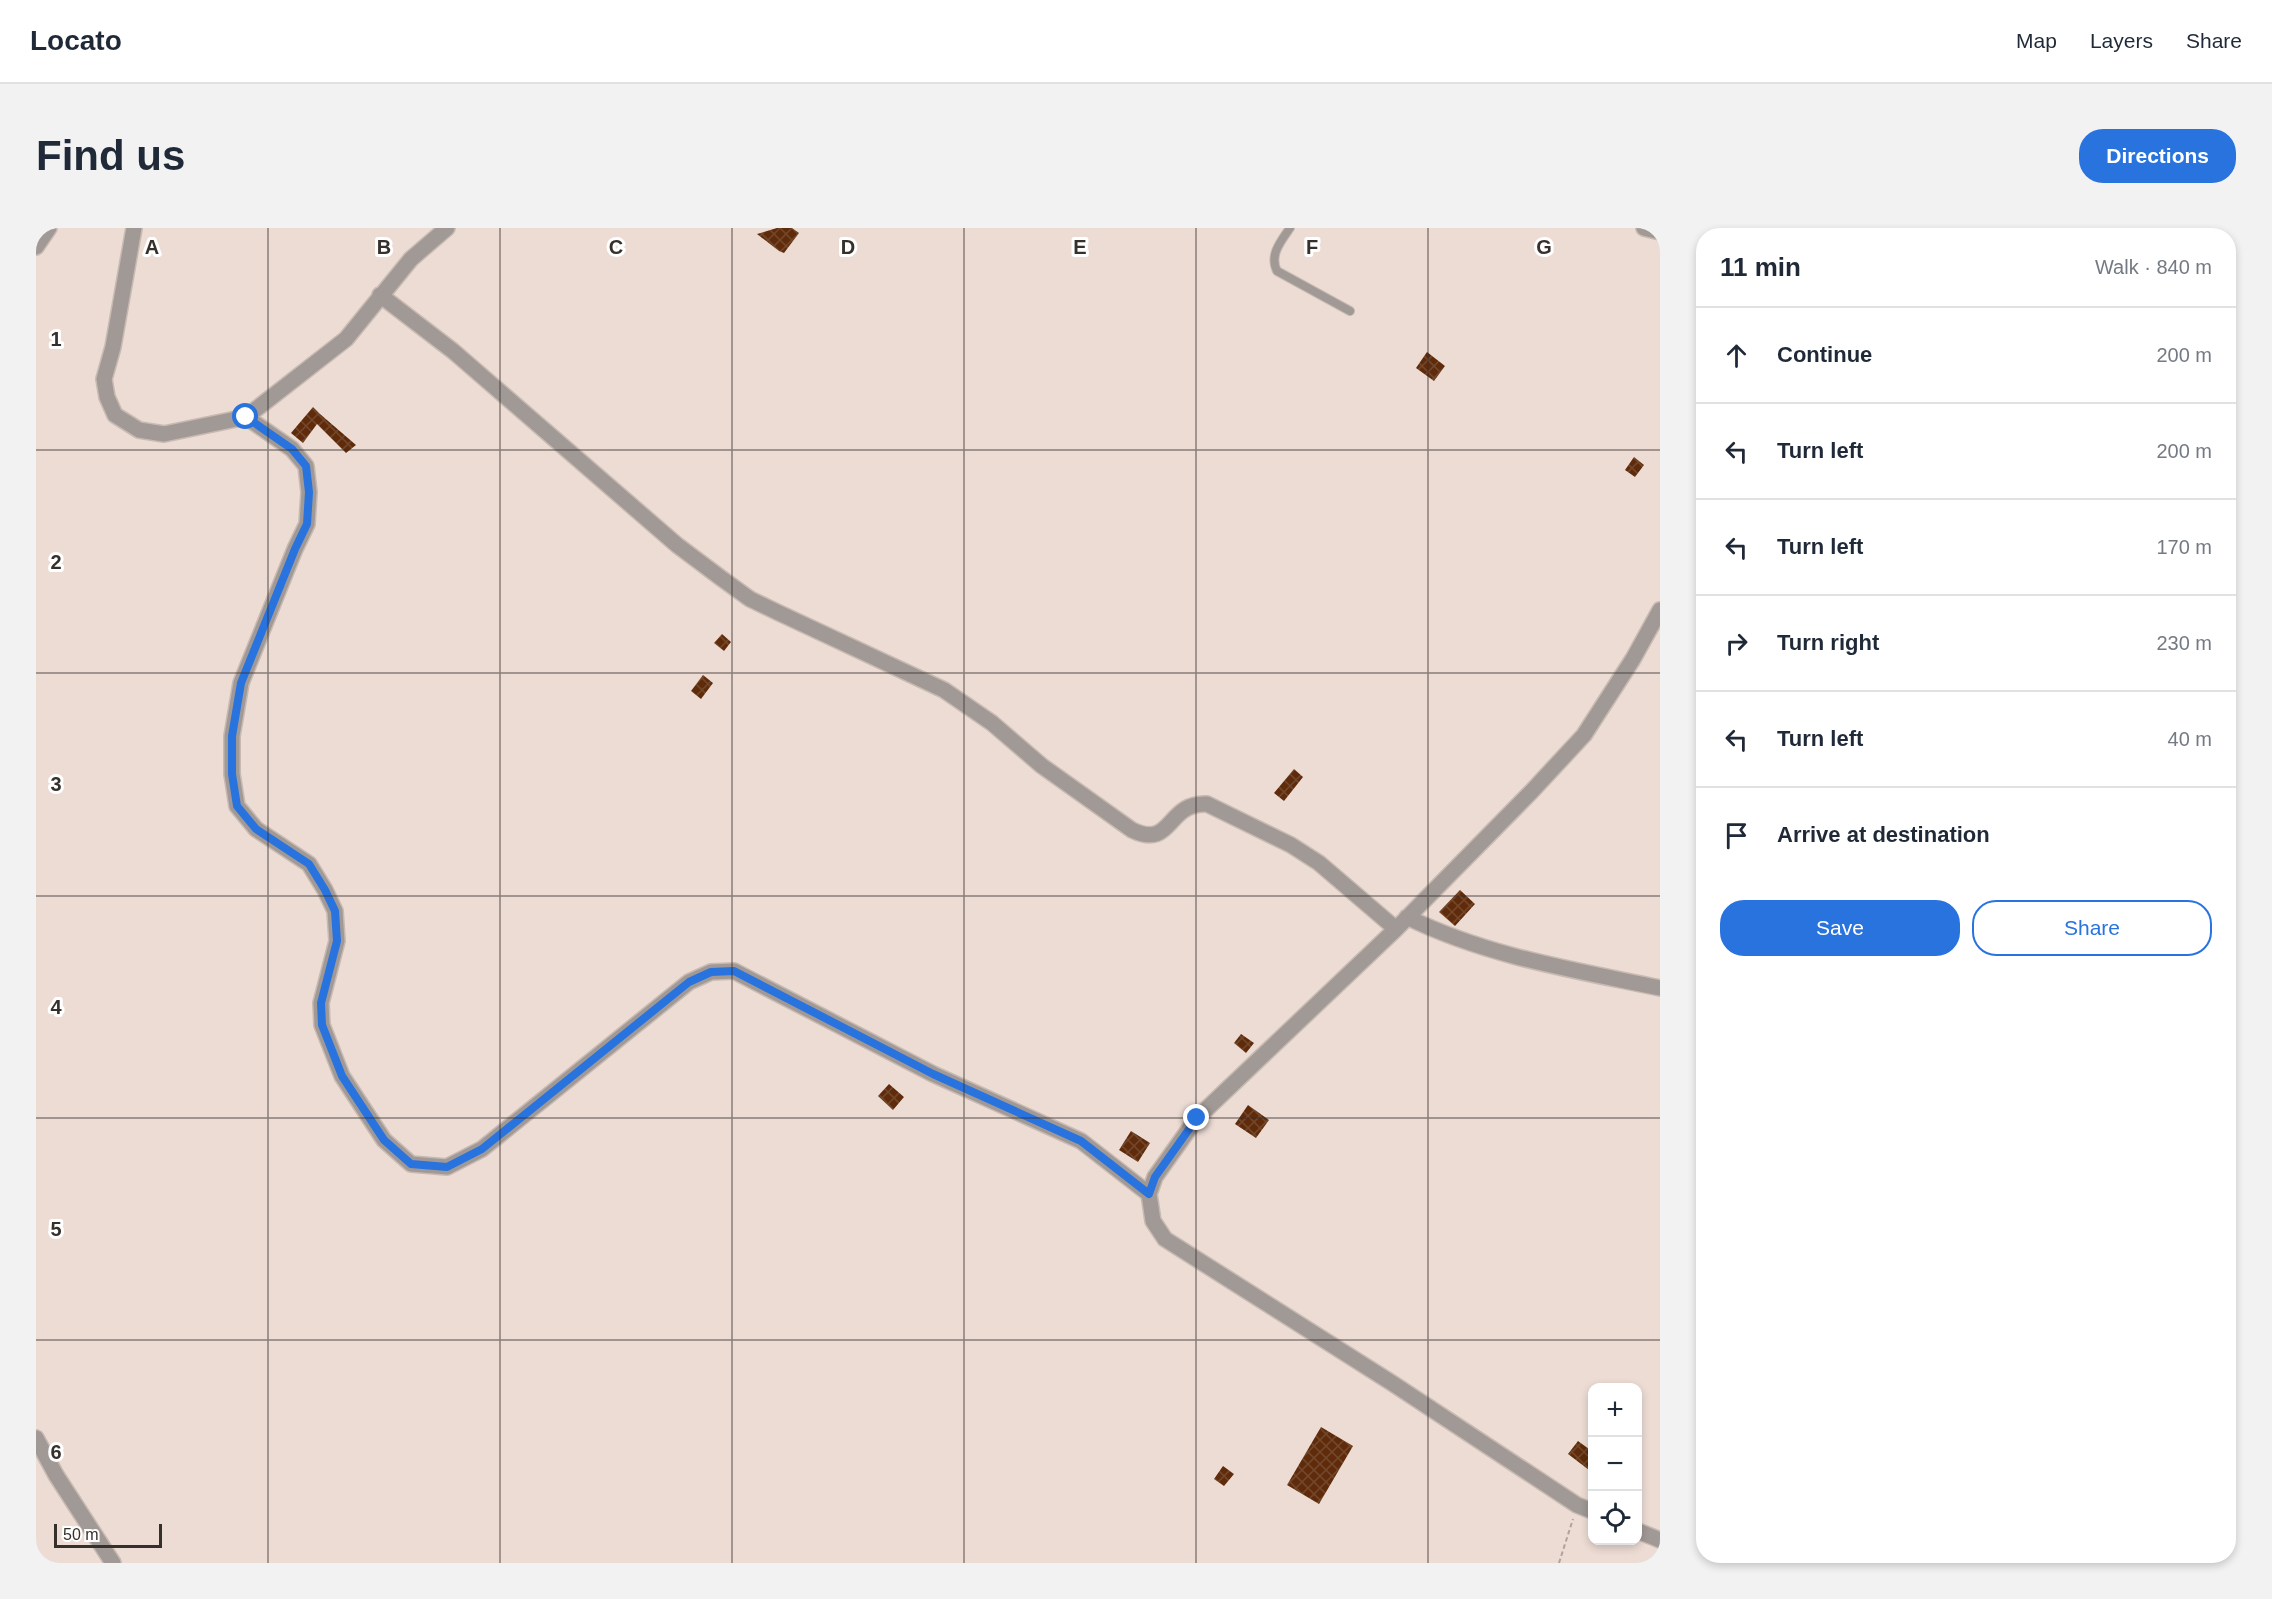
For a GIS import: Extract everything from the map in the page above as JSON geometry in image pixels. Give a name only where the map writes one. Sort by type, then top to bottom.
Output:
[{"type":"street","points":[[36,247],[49,228]]},
{"type":"street","points":[[134,228],[113,347],[104,379],[107,397],[115,415],[139,430],[164,434],[246,417],[346,339],[411,259],[447,228]]},
{"type":"street","points":[[1644,228],[1660,232]]},
{"type":"street","points":[[380,295],[453,351],[677,545],[750,599],[944,690],[992,723],[1042,765],[1132,830],[1144,836],[1155,836],[1163,831],[1185,807],[1208,804],[1273,836],[1319,863],[1401,923],[1535,962],[1660,988]]},
{"type":"street","points":[[246,417],[292,449],[306,466],[309,492],[307,524],[241,683],[232,736],[232,774],[237,806],[256,829],[309,864],[325,890],[335,911],[337,941],[321,1003],[322,1025],[342,1076],[384,1140],[411,1164],[447,1167],[482,1149],[689,982],[711,972],[734,971],[933,1074],[1081,1141],[1149,1194]]},
{"type":"street","points":[[1588,1509],[1577,1505],[1165,1239],[1153,1221],[1149,1194],[1155,1177],[1197,1118],[1401,923],[1584,735],[1633,659],[1660,610]]},
{"type":"street","points":[[36,1438],[56,1475],[113,1563]]},
{"type":"street","points":[[1642,1533],[1660,1540]]},
{"type":"lane","points":[[1290,228],[1274,255],[1277,271],[1350,310]]},
{"type":"path","points":[[1559,1563],[1577,1505]]},
{"type":"building","points":[[777,228],[792,228],[799,233],[784,253],[757,234]]},
{"type":"building","points":[[1427,352],[1445,366],[1434,381],[1416,368]]},
{"type":"building","points":[[313,407],[356,445],[346,453],[317,424],[303,443],[291,433]]},
{"type":"building","points":[[1634,457],[1644,465],[1635,477],[1625,470]]},
{"type":"building","points":[[722,634],[731,642],[724,651],[714,643]]},
{"type":"building","points":[[703,675],[713,683],[701,699],[691,691]]},
{"type":"building","points":[[1294,769],[1303,777],[1284,801],[1274,793]]},
{"type":"building","points":[[1460,890],[1475,904],[1455,926],[1439,912]]},
{"type":"building","points":[[1241,1034],[1254,1043],[1246,1053],[1234,1043]]},
{"type":"building","points":[[889,1084],[904,1097],[893,1110],[878,1096]]},
{"type":"building","points":[[1248,1105],[1269,1120],[1256,1138],[1235,1124]]},
{"type":"building","points":[[1131,1131],[1150,1143],[1138,1162],[1119,1150]]},
{"type":"building","points":[[1321,1427],[1353,1446],[1319,1504],[1287,1485]]},
{"type":"building","points":[[1578,1441],[1588,1448],[1588,1469],[1568,1454]]},
{"type":"building","points":[[1223,1466],[1234,1474],[1224,1486],[1214,1479]]},
{"type":"route","points":[[246,417],[292,449],[306,466],[309,492],[307,524],[241,683],[232,736],[232,774],[237,806],[256,829],[309,864],[325,890],[335,911],[337,941],[321,1003],[322,1025],[342,1076],[384,1140],[411,1164],[447,1167],[482,1149],[689,982],[711,972],[734,971],[933,1074],[1081,1141],[1149,1194],[1155,1177],[1197,1118]]}]
